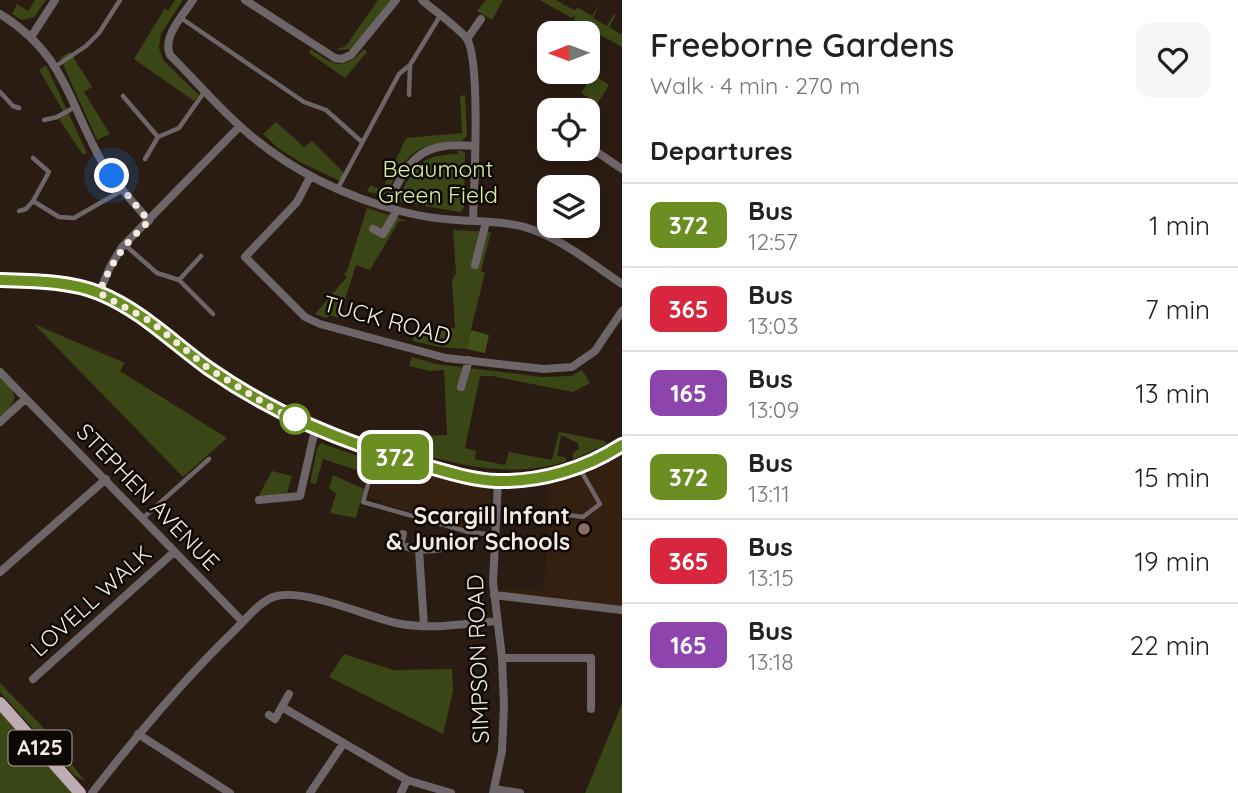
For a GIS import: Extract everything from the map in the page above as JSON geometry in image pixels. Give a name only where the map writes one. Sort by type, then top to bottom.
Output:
[{"type":"main road","name":"A125","points":[[0,703],[80,793]]},
{"type":"street","points":[[31,37],[55,0]]},
{"type":"street","points":[[192,0],[168,40],[170,55],[240,127],[275,155],[310,177],[397,210],[433,218],[486,222],[535,230],[569,248],[622,284]]},
{"type":"street","points":[[245,0],[335,58],[342,59],[351,55],[396,0]]},
{"type":"street","points":[[422,0],[467,39],[472,61],[473,221]]},
{"type":"street","points":[[0,14],[31,37],[56,66],[102,162],[149,221]]},
{"type":"street","points":[[467,39],[481,19]]},
{"type":"street","points":[[99,293],[110,267],[124,245],[240,127]]},
{"type":"street","points":[[387,206],[409,163],[422,152],[453,144],[474,146]]},
{"type":"street","points":[[600,154],[622,169]]},
{"type":"street","name":"TUCK ROAD","points":[[310,177],[297,202],[244,257],[305,317],[320,324],[446,358],[544,369],[572,367],[595,351],[622,311]]},
{"type":"street","points":[[373,229],[383,234],[397,210]]},
{"type":"street","points":[[475,265],[486,222]]},
{"type":"street","points":[[0,279],[52,283],[99,293],[150,321],[208,368],[272,408],[315,429],[377,452],[473,478],[498,481],[551,475],[578,467],[622,445]]},
{"type":"street","points":[[461,387],[469,360]]},
{"type":"street","name":"STEPHEN AVENUE","points":[[0,372],[243,622]]},
{"type":"street","points":[[0,422],[25,399]]},
{"type":"street","points":[[259,500],[300,496],[315,429]]},
{"type":"street","points":[[0,572],[106,479]]},
{"type":"street","name":"SIMPSON ROAD","points":[[493,791],[502,751],[504,705],[502,658],[493,582],[498,481]]},
{"type":"street","points":[[403,534],[400,545],[419,550],[439,550]]},
{"type":"street","points":[[419,550],[424,626]]},
{"type":"street","name":"LOVELL WALK","points":[[33,679],[174,552]]},
{"type":"street","points":[[92,793],[194,669],[261,605],[276,596],[296,595],[397,623],[424,626],[497,621]]},
{"type":"street","points":[[495,595],[622,610]]},
{"type":"street","points":[[502,658],[591,658],[591,709]]},
{"type":"street","points":[[269,715],[275,719],[289,694]]},
{"type":"street","points":[[282,707],[407,780],[451,793]]},
{"type":"street","points":[[138,734],[230,793]]},
{"type":"street","points":[[310,793],[343,744]]},
{"type":"street","points":[[401,793],[407,780]]},
{"type":"street","points":[[493,791],[520,793]]},
{"type":"lane","points":[[56,66],[86,46],[99,33],[120,0]]},
{"type":"lane","points":[[338,189],[399,74],[410,65],[440,16]]},
{"type":"lane","points":[[181,18],[304,102],[326,110],[362,142]]},
{"type":"lane","points":[[409,96],[410,65]]},
{"type":"lane","points":[[145,159],[158,137],[179,128],[205,90]]},
{"type":"lane","points":[[0,92],[13,106],[19,108]]},
{"type":"lane","points":[[123,96],[158,137]]},
{"type":"lane","points":[[44,120],[57,117],[76,106]]},
{"type":"lane","points":[[19,211],[26,209],[33,201],[50,172],[33,158]]},
{"type":"lane","points":[[33,201],[59,217],[74,218],[122,190]]},
{"type":"lane","points":[[124,245],[157,273],[178,279],[213,314]]},
{"type":"lane","points":[[178,279],[201,256]]},
{"type":"lane","points":[[377,452],[363,502],[469,532],[495,536]]},
{"type":"lane","points":[[143,518],[209,459]]},
{"type":"lane","points":[[554,513],[583,517],[600,504],[578,467]]},
{"type":"shaded area","name":"Scargill Infant & Junior Schools","points":[[622,457],[622,615],[504,600],[501,588],[544,591],[549,486],[570,481]]},
{"type":"shaded area","points":[[378,458],[400,464],[402,468],[459,484],[466,481],[487,486],[492,496],[490,527],[469,528],[383,504],[383,501],[368,497]]},
{"type":"green space","points":[[35,0],[46,0],[34,17],[22,20],[12,14],[17,4],[28,11]]},
{"type":"green space","points":[[175,0],[183,0],[161,34],[159,48],[163,60],[199,95],[194,101],[134,59],[165,8],[168,11]]},
{"type":"green space","points":[[378,0],[392,0],[351,49],[335,50],[346,46]]},
{"type":"green space","points":[[486,0],[503,0],[492,20],[477,11]]},
{"type":"green space","points":[[540,0],[556,0],[561,3],[564,0],[562,4],[575,10],[577,7],[592,16],[600,3],[593,18],[598,21],[576,21],[575,15],[572,18]]},
{"type":"green space","points":[[614,14],[616,15],[609,27],[622,35],[622,47],[611,41],[612,39],[600,35],[600,22],[607,26]]},
{"type":"green space","points":[[311,49],[339,64],[351,61],[364,49],[367,52],[345,78],[309,53]]},
{"type":"green space","points":[[70,52],[92,87],[84,92],[110,134],[97,140],[60,58]]},
{"type":"green space","points":[[46,65],[87,153],[83,155],[59,119],[65,114],[39,70]]},
{"type":"green space","points":[[600,79],[609,85],[600,100],[581,93],[587,84],[600,84]]},
{"type":"green space","points":[[465,95],[467,135],[462,141],[433,144],[423,148],[406,160],[386,195],[367,192],[370,185],[382,190],[406,138],[462,133],[460,96]]},
{"type":"green space","points":[[276,122],[304,147],[312,141],[346,175],[344,183],[278,148],[263,134]]},
{"type":"green space","name":"Beaumont Green Field","points":[[458,150],[465,152],[464,208],[460,212],[395,201],[397,193],[401,194],[411,175],[422,163],[436,156],[458,154]]},
{"type":"green space","points":[[367,208],[407,221],[399,221],[370,270],[356,265],[339,318],[330,315],[326,318],[315,314],[347,277],[344,274]]},
{"type":"green space","points":[[453,230],[491,232],[481,271],[485,273],[466,349],[413,341],[415,332],[437,337],[437,329],[455,328],[452,281],[456,273]]},
{"type":"green space","points":[[34,324],[125,363],[120,371],[227,438],[183,477]]},
{"type":"green space","points":[[471,330],[489,335],[485,353],[466,349]]},
{"type":"green space","points":[[412,357],[436,364],[542,377],[571,376],[582,370],[590,383],[573,392],[480,376],[465,448],[476,451],[475,459],[505,465],[509,452],[552,460],[559,432],[605,441],[607,444],[573,460],[573,453],[579,449],[578,443],[561,435],[557,456],[565,457],[567,461],[543,467],[496,469],[450,462],[381,443],[390,437],[447,435],[444,370],[430,371],[409,366]]},
{"type":"green space","points":[[0,375],[13,391],[14,400],[0,416]]},
{"type":"green space","points":[[321,443],[369,460],[366,473],[323,459],[316,484],[310,483],[317,448]]},
{"type":"green space","points":[[272,471],[292,476],[287,493],[258,497]]},
{"type":"green space","points":[[333,475],[364,489],[356,518],[330,513],[336,494],[329,488]]},
{"type":"green space","points":[[344,654],[393,670],[452,669],[453,691],[443,734],[329,677]]},
{"type":"green space","points":[[0,683],[40,724],[85,781],[75,776],[0,692]]},
{"type":"green space","points":[[622,704],[622,793],[585,793]]},
{"type":"green space","points":[[0,711],[73,793],[0,793]]},
{"type":"bus line","name":"372","points":[[0,280],[52,283],[99,293],[150,321],[208,368],[272,408],[315,429],[381,453],[473,478],[498,481],[551,475],[584,466],[622,445]]},
{"type":"place","name":"Scargill Infant & Junior Schools","points":[[584,529]]},
{"type":"route","points":[[112,176],[149,221],[122,247],[99,293],[150,321],[208,368],[272,408],[295,419]]}]
